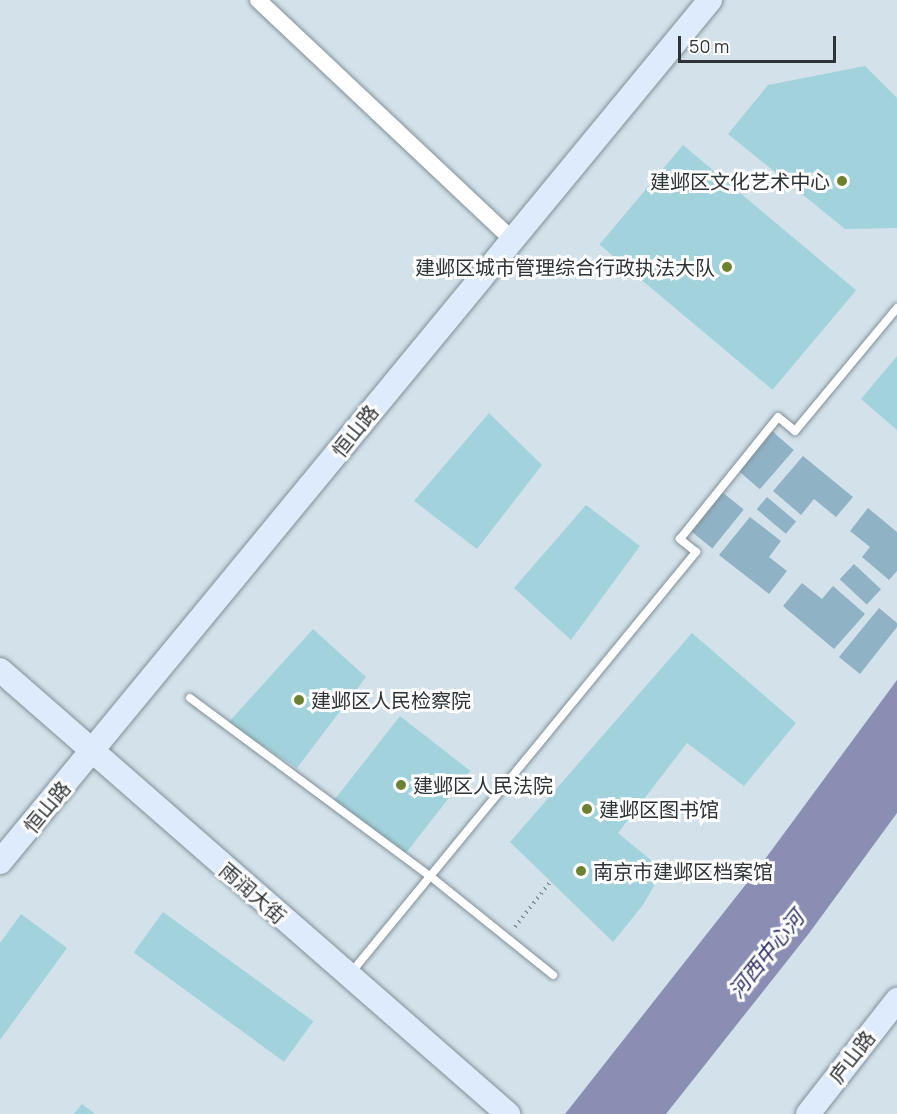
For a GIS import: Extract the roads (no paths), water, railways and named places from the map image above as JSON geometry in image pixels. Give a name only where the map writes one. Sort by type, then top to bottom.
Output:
[{"type":"street","points":[[258,0],[512,240]]},
{"type":"street","name":"恒山路","points":[[0,862],[711,0]]},
{"type":"street","name":"雨润大街","points":[[0,670],[347,977],[508,1114]]},
{"type":"street","name":"庐山路","points":[[808,1114],[897,999]]},
{"type":"lane","points":[[347,977],[696,552],[680,539],[778,417],[795,431],[897,308]]},
{"type":"lane","points":[[190,698],[430,876],[553,975]]},
{"type":"water","name":"河西中心河","points":[[897,680],[897,813],[810,932],[666,1114],[565,1114],[754,874]]},
{"type":"place","name":"建邺区文化艺术中心","points":[[842,181]]},
{"type":"place","name":"建邺区城市管理综合行政执法大队","points":[[727,267]]},
{"type":"place","name":"建邺区人民检察院","points":[[299,700]]},
{"type":"place","name":"建邺区人民法院","points":[[401,785]]},
{"type":"place","name":"建邺区图书馆","points":[[587,809]]},
{"type":"place","name":"南京市建邺区档案馆","points":[[581,871]]}]
